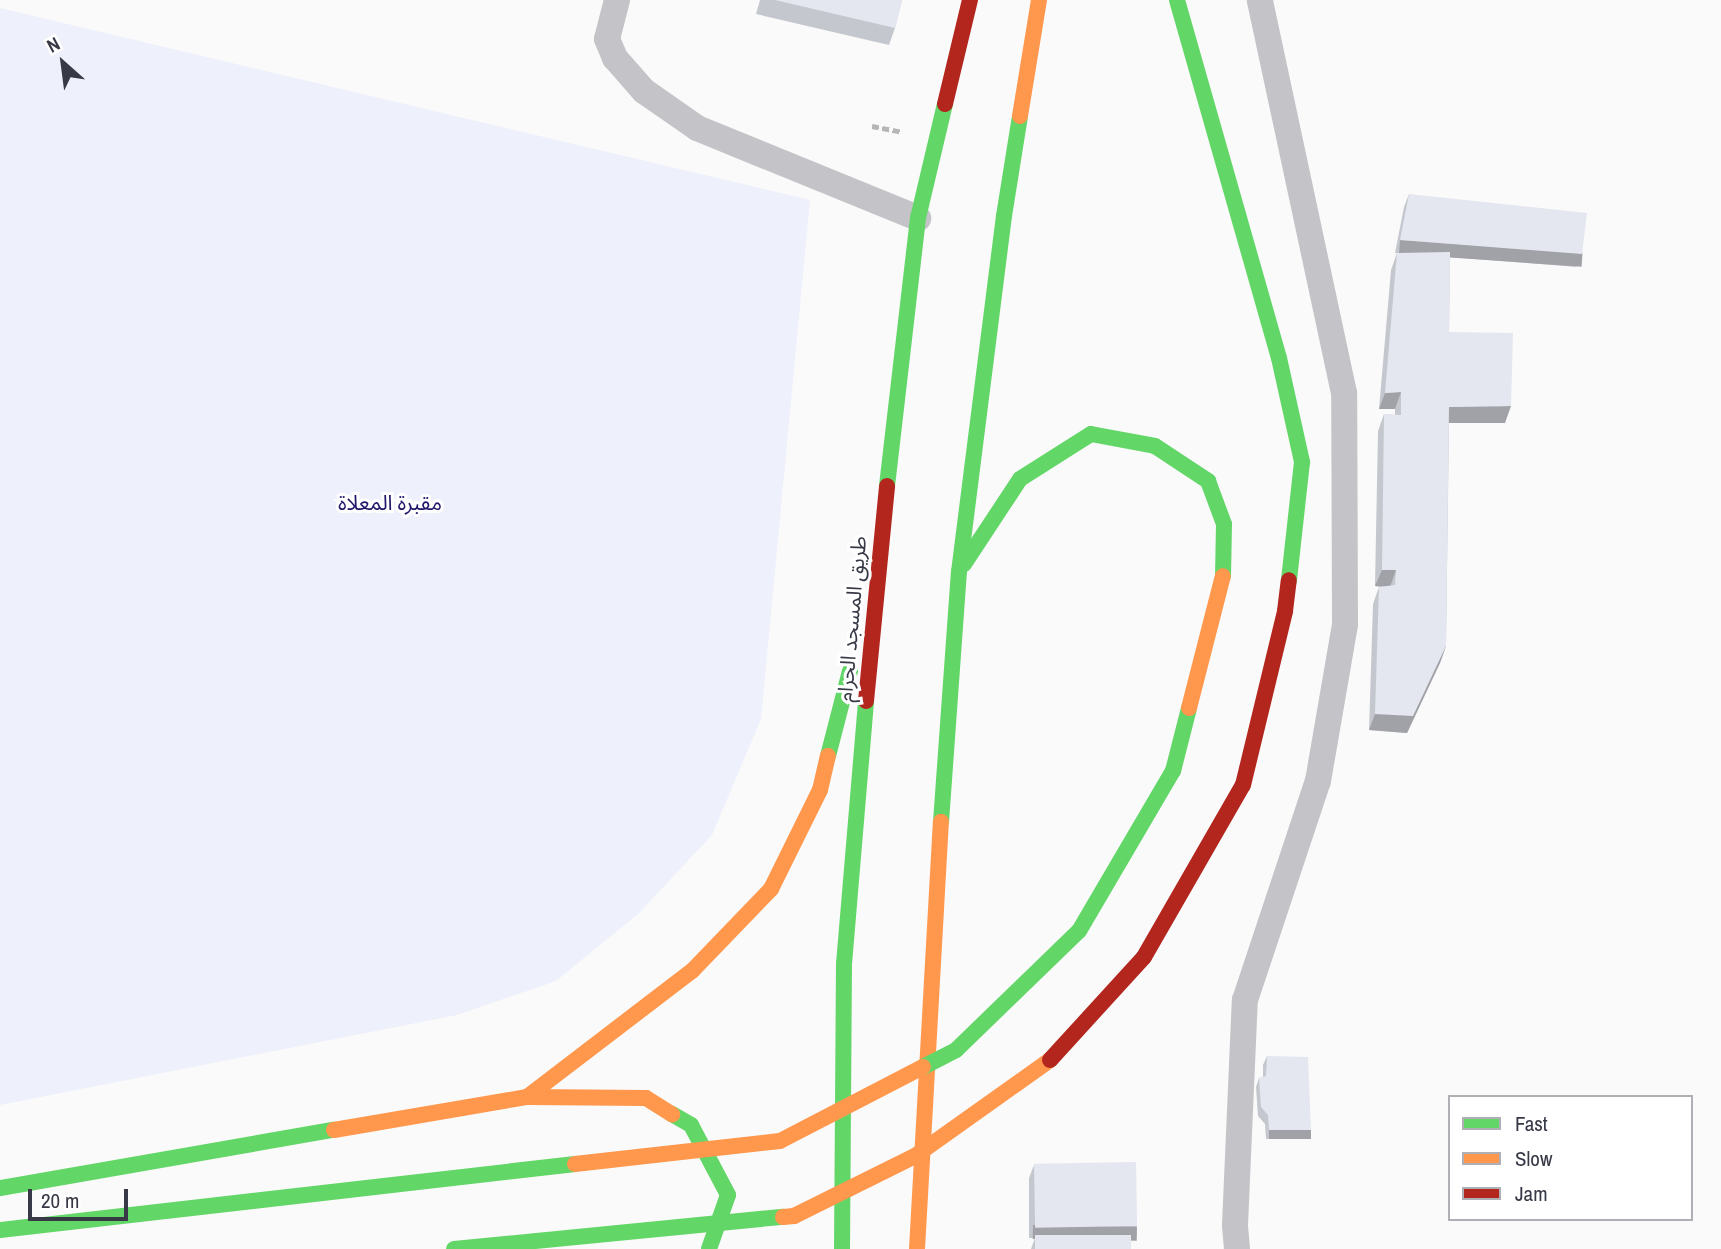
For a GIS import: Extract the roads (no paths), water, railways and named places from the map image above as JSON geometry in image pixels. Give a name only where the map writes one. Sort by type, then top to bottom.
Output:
[{"type":"main road","name":"طريق المسجد الحرام","points":[[842,1249],[844,964],[879,551],[918,218],[970,0]]},
{"type":"main road","points":[[917,1249],[940,820],[959,572],[1004,216],[1039,0]]},
{"type":"main road","points":[[454,1249],[794,1216],[915,1156],[1046,1064],[1144,957],[1243,785],[1285,611],[1302,462],[1279,358],[1177,0]]},
{"type":"main road","points":[[0,1230],[780,1141],[956,1050],[1079,931],[1173,771],[1223,576],[1224,524],[1208,481],[1155,446],[1091,435],[1020,479],[959,572]]},
{"type":"main road","points":[[527,1097],[692,971],[771,889],[820,790],[879,551]]},
{"type":"main road","points":[[0,1188],[527,1097],[646,1098],[691,1125],[728,1195],[709,1249]]},
{"type":"street","points":[[617,0],[607,39],[615,58],[644,91],[697,128],[918,218]]},
{"type":"street","points":[[1237,1249],[1235,1225],[1245,1000],[1318,781],[1345,624],[1344,393],[1260,0]]},
{"type":"park label","name":"مقبرة المعلاة","points":[[390,503]]}]
